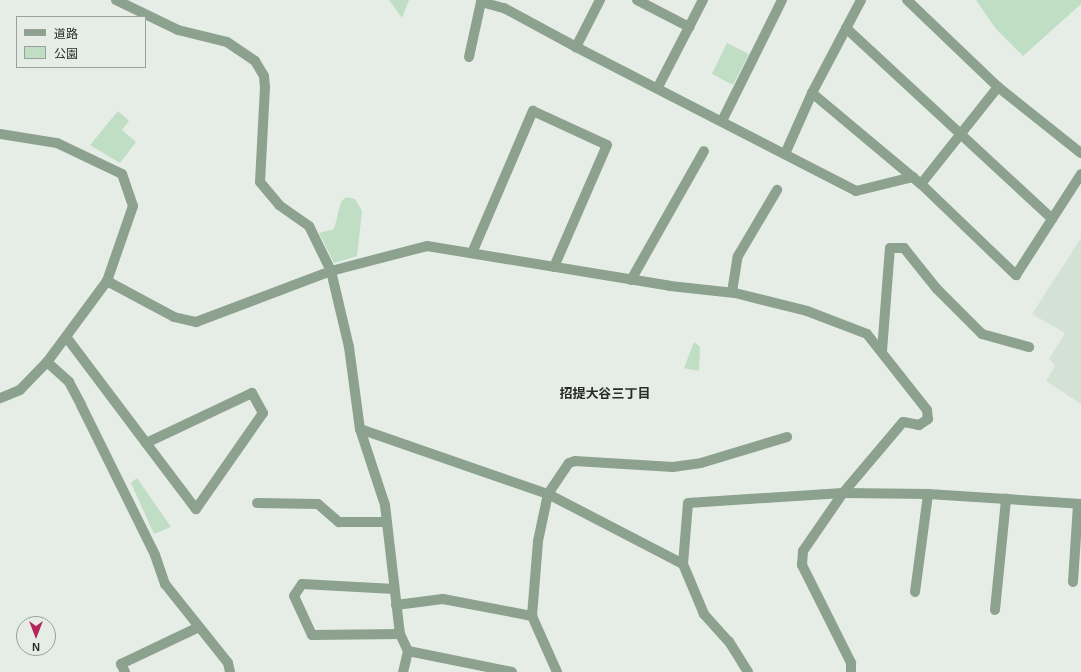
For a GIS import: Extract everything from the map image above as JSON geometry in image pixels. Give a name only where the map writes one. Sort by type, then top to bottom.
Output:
[{"type":"street","points":[[117,0],[178,30],[227,42],[255,61],[264,76],[266,87],[260,182],[279,205],[309,226],[331,271],[349,347],[360,429],[384,505],[400,634],[408,651],[403,672]]},
{"type":"street","points":[[576,47],[600,0]]},
{"type":"street","points":[[637,0],[689,27]]},
{"type":"street","points":[[658,87],[703,0]]},
{"type":"street","points":[[722,121],[782,0]]},
{"type":"street","points":[[785,154],[812,93],[861,0]]},
{"type":"street","points":[[908,0],[998,87],[1081,154]]},
{"type":"street","points":[[469,57],[481,2],[504,8],[576,47],[658,87],[856,191],[912,177]]},
{"type":"street","points":[[846,28],[1052,219]]},
{"type":"street","points":[[921,184],[998,87]]},
{"type":"street","points":[[812,93],[921,184],[1016,274],[1081,174]]},
{"type":"street","points":[[472,253],[533,111],[607,145],[554,267]]},
{"type":"street","points":[[0,134],[57,143],[122,174],[133,206],[107,281],[68,338],[20,390],[0,398]]},
{"type":"street","points":[[631,280],[704,151]]},
{"type":"street","points":[[732,292],[738,256],[777,190]]},
{"type":"street","points":[[107,281],[174,317],[196,322],[331,271],[427,246],[631,280],[732,292],[807,311],[867,334],[882,351],[894,371],[927,410],[928,419],[919,425],[903,422],[843,493],[803,550],[802,565],[851,663],[851,672]]},
{"type":"street","points":[[882,351],[890,248],[904,248],[937,289],[982,334],[1029,347]]},
{"type":"street","points":[[68,338],[146,443],[196,509],[263,413],[252,393],[146,443]]},
{"type":"street","points":[[47,362],[69,382],[155,555],[165,584],[228,663],[230,672]]},
{"type":"street","points":[[360,429],[548,494],[683,564]]},
{"type":"street","points":[[557,672],[532,616],[538,541],[548,494],[568,464],[575,461],[673,467],[701,463],[787,437]]},
{"type":"street","points":[[748,672],[729,642],[704,614],[683,564],[688,503],[843,493],[928,494],[1079,504],[1073,582]]},
{"type":"street","points":[[915,592],[928,494]]},
{"type":"street","points":[[995,610],[1006,499]]},
{"type":"street","points":[[257,503],[318,504],[339,522],[386,522]]},
{"type":"street","points":[[394,589],[302,584],[294,596],[312,635],[400,634]]},
{"type":"street","points":[[396,605],[443,598],[532,616]]},
{"type":"street","points":[[125,672],[121,664],[199,627]]},
{"type":"street","points":[[408,651],[512,672]]},
{"type":"shaded area","points":[[1081,238],[1081,404],[1046,381],[1055,366],[1049,359],[1065,333],[1032,314]]},
{"type":"green space","points":[[389,0],[409,0],[402,18]]},
{"type":"green space","points":[[976,0],[1081,0],[1081,4],[1023,56],[996,29]]},
{"type":"green space","points":[[727,43],[749,54],[733,85],[712,74]]},
{"type":"green space","points":[[118,111],[129,121],[122,130],[136,142],[120,163],[90,145]]},
{"type":"green space","points":[[346,197],[355,199],[362,211],[357,256],[334,263],[319,233],[334,229],[341,202]]},
{"type":"green space","points":[[694,342],[700,347],[699,371],[684,368]]},
{"type":"green space","points":[[137,478],[171,527],[154,534],[131,483]]},
{"type":"district","name":"招提大谷三丁目","points":[[605,394]]}]
